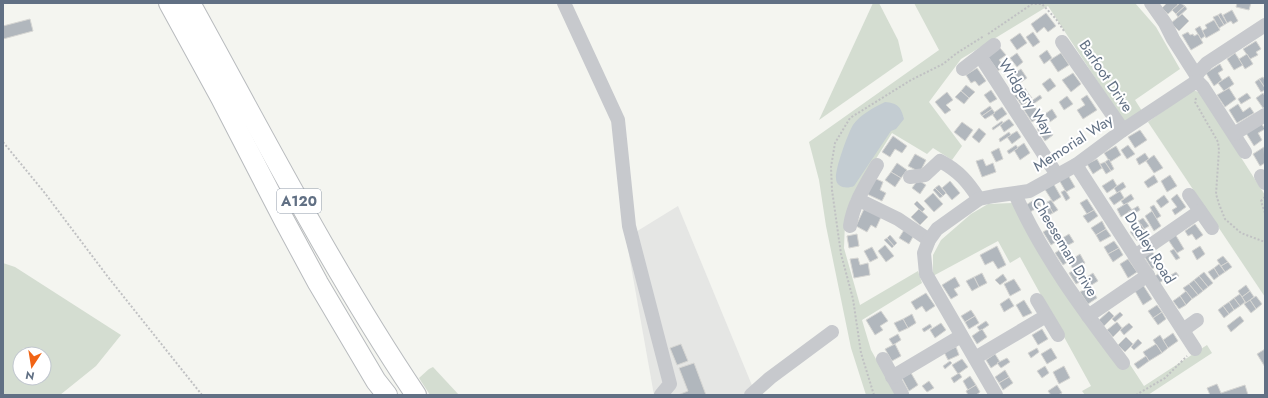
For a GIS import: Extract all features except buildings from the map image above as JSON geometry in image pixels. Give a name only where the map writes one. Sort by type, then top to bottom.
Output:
[{"type":"highway","name":"A120","points":[[170,3],[318,283],[376,381],[387,395]]},
{"type":"highway","name":"A120","points":[[190,3],[332,261],[389,355],[416,395]]},
{"type":"street","points":[[564,3],[618,120],[629,226],[670,384],[662,395]]},
{"type":"street","points":[[1153,3],[1165,23],[1172,39],[1245,152]]},
{"type":"street","name":"Memorial Way","points":[[996,395],[926,274],[924,253],[929,240],[937,229],[978,199],[1029,191],[1076,165],[1122,130],[1199,81],[1207,63],[1265,26]]},
{"type":"street","name":"Barfoot Drive","points":[[1063,36],[1122,130]]},
{"type":"street","points":[[963,69],[994,45]]},
{"type":"street","name":"Widgery Way","points":[[980,56],[1057,175]]},
{"type":"street","points":[[1234,134],[1265,115]]},
{"type":"street","points":[[910,177],[925,175],[940,161],[953,168],[968,182],[978,199]]},
{"type":"street","points":[[850,226],[852,214],[877,165]]},
{"type":"street","name":"Dudley Road","points":[[1076,165],[1195,349]]},
{"type":"street","name":"Cheeseman Drive","points":[[1015,194],[1053,265],[1123,363]]},
{"type":"street","points":[[1189,195],[1212,228]]},
{"type":"street","points":[[859,200],[898,219],[929,240]]},
{"type":"street","points":[[1136,256],[1200,211]]},
{"type":"street","name":"Cheeseman Drive","points":[[1088,316],[1148,275]]},
{"type":"street","points":[[1038,300],[1058,335]]},
{"type":"street","points":[[975,358],[1046,316]]},
{"type":"street","points":[[1184,330],[1197,320]]},
{"type":"street","points":[[751,395],[770,378],[832,332]]},
{"type":"street","points":[[892,376],[962,336]]},
{"type":"street","points":[[883,359],[902,394]]},
{"type":"path","points":[[874,395],[861,353],[853,299],[841,254],[832,190],[831,167],[835,143],[850,118],[911,80],[943,64],[957,53],[1032,4],[1042,4],[1056,19],[1063,36]]},
{"type":"path","points":[[1199,81],[1195,102],[1218,142],[1219,150],[1216,194],[1225,219],[1241,234],[1265,242]]},
{"type":"path","points":[[3,142],[44,192],[108,277],[202,395]]},
{"type":"path","points":[[1265,197],[1261,201],[1265,212]]},
{"type":"path","points":[[1136,395],[1165,378],[1195,349]]},
{"type":"shaded area","points":[[873,3],[879,3],[898,40],[903,61],[819,120]]},
{"type":"shaded area","points":[[914,3],[1135,3],[1156,27],[1180,69],[1135,100],[1142,111],[1124,122],[1048,6],[961,59],[929,102],[962,146],[952,160],[933,148],[927,154],[892,133],[851,199],[845,222],[844,248],[860,305],[918,271],[922,283],[862,320],[871,350],[896,395],[866,395],[851,348],[826,226],[819,180],[809,142],[939,50]]},
{"type":"shaded area","points":[[1192,90],[1199,92],[1265,195],[1265,297],[1148,122]]},
{"type":"shaded area","points":[[885,102],[893,103],[898,106],[902,111],[904,119],[896,129],[891,131],[854,186],[840,186],[836,181],[836,173],[845,143],[853,125],[863,114]]},
{"type":"shaded area","points":[[1012,203],[1129,363],[1144,386],[1207,345],[1212,353],[1148,395],[1085,395],[1082,391],[1091,386],[1020,257],[1010,263],[998,241],[933,276],[933,255],[941,240],[971,214],[988,204]]},
{"type":"shaded area","points":[[678,206],[756,395],[654,395],[626,238]]},
{"type":"shaded area","points":[[3,263],[15,267],[121,335],[96,366],[60,395],[3,395]]},
{"type":"shaded area","points":[[433,367],[459,395],[430,395],[419,378]]}]
